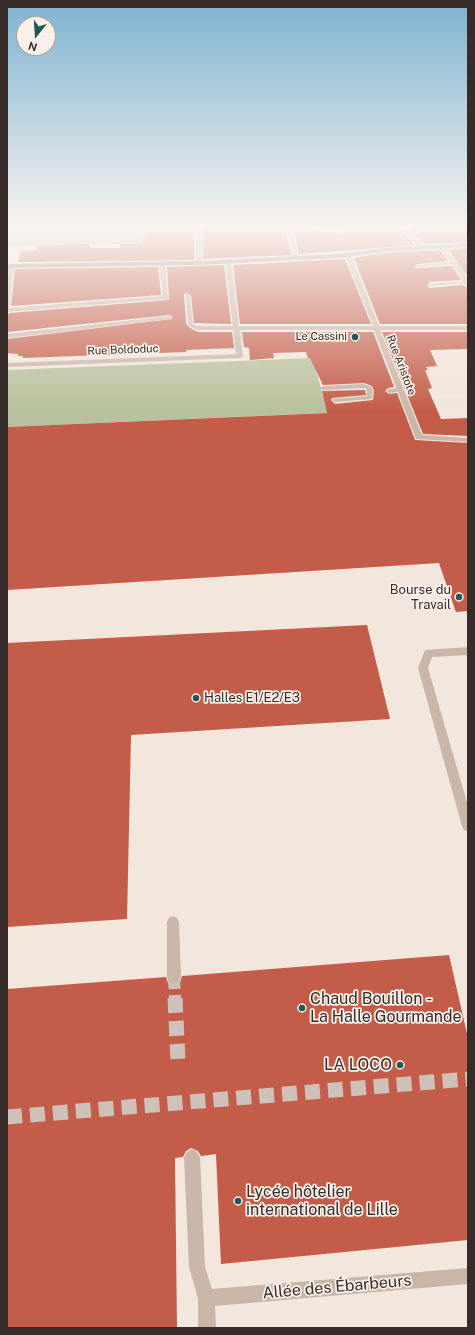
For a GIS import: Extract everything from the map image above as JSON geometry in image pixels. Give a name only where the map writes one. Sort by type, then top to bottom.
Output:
[{"type":"street","points":[[7,307],[8,286]]},
{"type":"street","points":[[7,310],[166,298],[165,286]]},
{"type":"street","points":[[231,286],[236,328],[468,328]]},
{"type":"street","name":"Rue Aristote","points":[[360,286],[419,437],[468,440]]},
{"type":"street","points":[[7,336],[169,318]]},
{"type":"street","name":"Rue Boldoduc","points":[[7,365],[240,356],[236,328]]},
{"type":"street","points":[[468,651],[428,653],[423,668],[468,826]]},
{"type":"street","points":[[173,922],[174,976]]},
{"type":"street","points":[[192,1157],[198,1266],[206,1298],[207,1328]]},
{"type":"street","name":"Allée des Ébarbeurs","points":[[206,1298],[468,1276]]},
{"type":"lane","points":[[188,295],[191,324],[193,326],[198,328],[236,328]]},
{"type":"lane","points":[[323,388],[364,386],[368,387],[372,391],[370,398],[335,400]]},
{"type":"lane","points":[[389,391],[400,390]]},
{"type":"green space","points":[[313,358],[326,408],[345,412],[7,427],[7,370]]},
{"type":"building","points":[[13,286],[160,286],[161,295],[11,306]]},
{"type":"building","points":[[168,286],[227,286],[231,324],[194,323],[191,295],[186,293],[184,294],[186,324],[198,332],[232,332],[234,348],[186,350],[186,352],[23,358],[23,356],[18,356],[18,354],[7,353],[7,339],[172,319],[172,316],[169,315],[7,332],[7,315],[10,313],[169,299]]},
{"type":"building","points":[[236,286],[356,286],[371,324],[240,324]]},
{"type":"building","points":[[365,286],[427,286],[430,288],[465,286],[468,288],[468,324],[380,324]]},
{"type":"building","points":[[242,332],[373,332],[394,387],[388,388],[385,391],[389,394],[397,393],[415,440],[468,443],[468,611],[456,612],[439,563],[7,590],[7,427],[327,413],[322,391],[365,390],[366,395],[332,398],[331,400],[335,404],[373,400],[374,391],[372,386],[364,383],[323,385],[306,352],[273,353],[274,358],[250,360],[249,348],[244,347]]},
{"type":"building","points":[[382,332],[468,332],[468,349],[430,350],[437,366],[426,367],[428,370],[425,370],[432,388],[428,389],[441,419],[468,418],[468,436],[423,434]]},
{"type":"building","name":"Halles E1/E2/E3","points":[[367,625],[390,719],[131,735],[127,919],[7,927],[7,643]]},
{"type":"building","points":[[449,955],[468,1038],[468,1240],[221,1264],[216,1154],[201,1156],[198,1151],[191,1148],[186,1151],[183,1157],[175,1158],[177,1328],[7,1328],[7,989],[166,977],[168,983],[175,985],[180,983],[182,976]]},
{"type":"tunnel","points":[[174,977],[175,999]]},
{"type":"tunnel","points":[[175,998],[178,1060]]},
{"type":"tunnel","points":[[7,1117],[468,1079]]},
{"type":"place","name":"Le Cassini","points":[[355,337]]},
{"type":"place","name":"Bourse du Travail","points":[[459,597]]},
{"type":"place","name":"Halles E1/E2/E3","points":[[196,698]]},
{"type":"place","name":"Chaud Bouillon - La Halle Gourmande","points":[[302,1008]]},
{"type":"place","name":"LA LOCO","points":[[400,1065]]},
{"type":"place","name":"Lycée hôtelier international de Lille","points":[[238,1201]]}]
